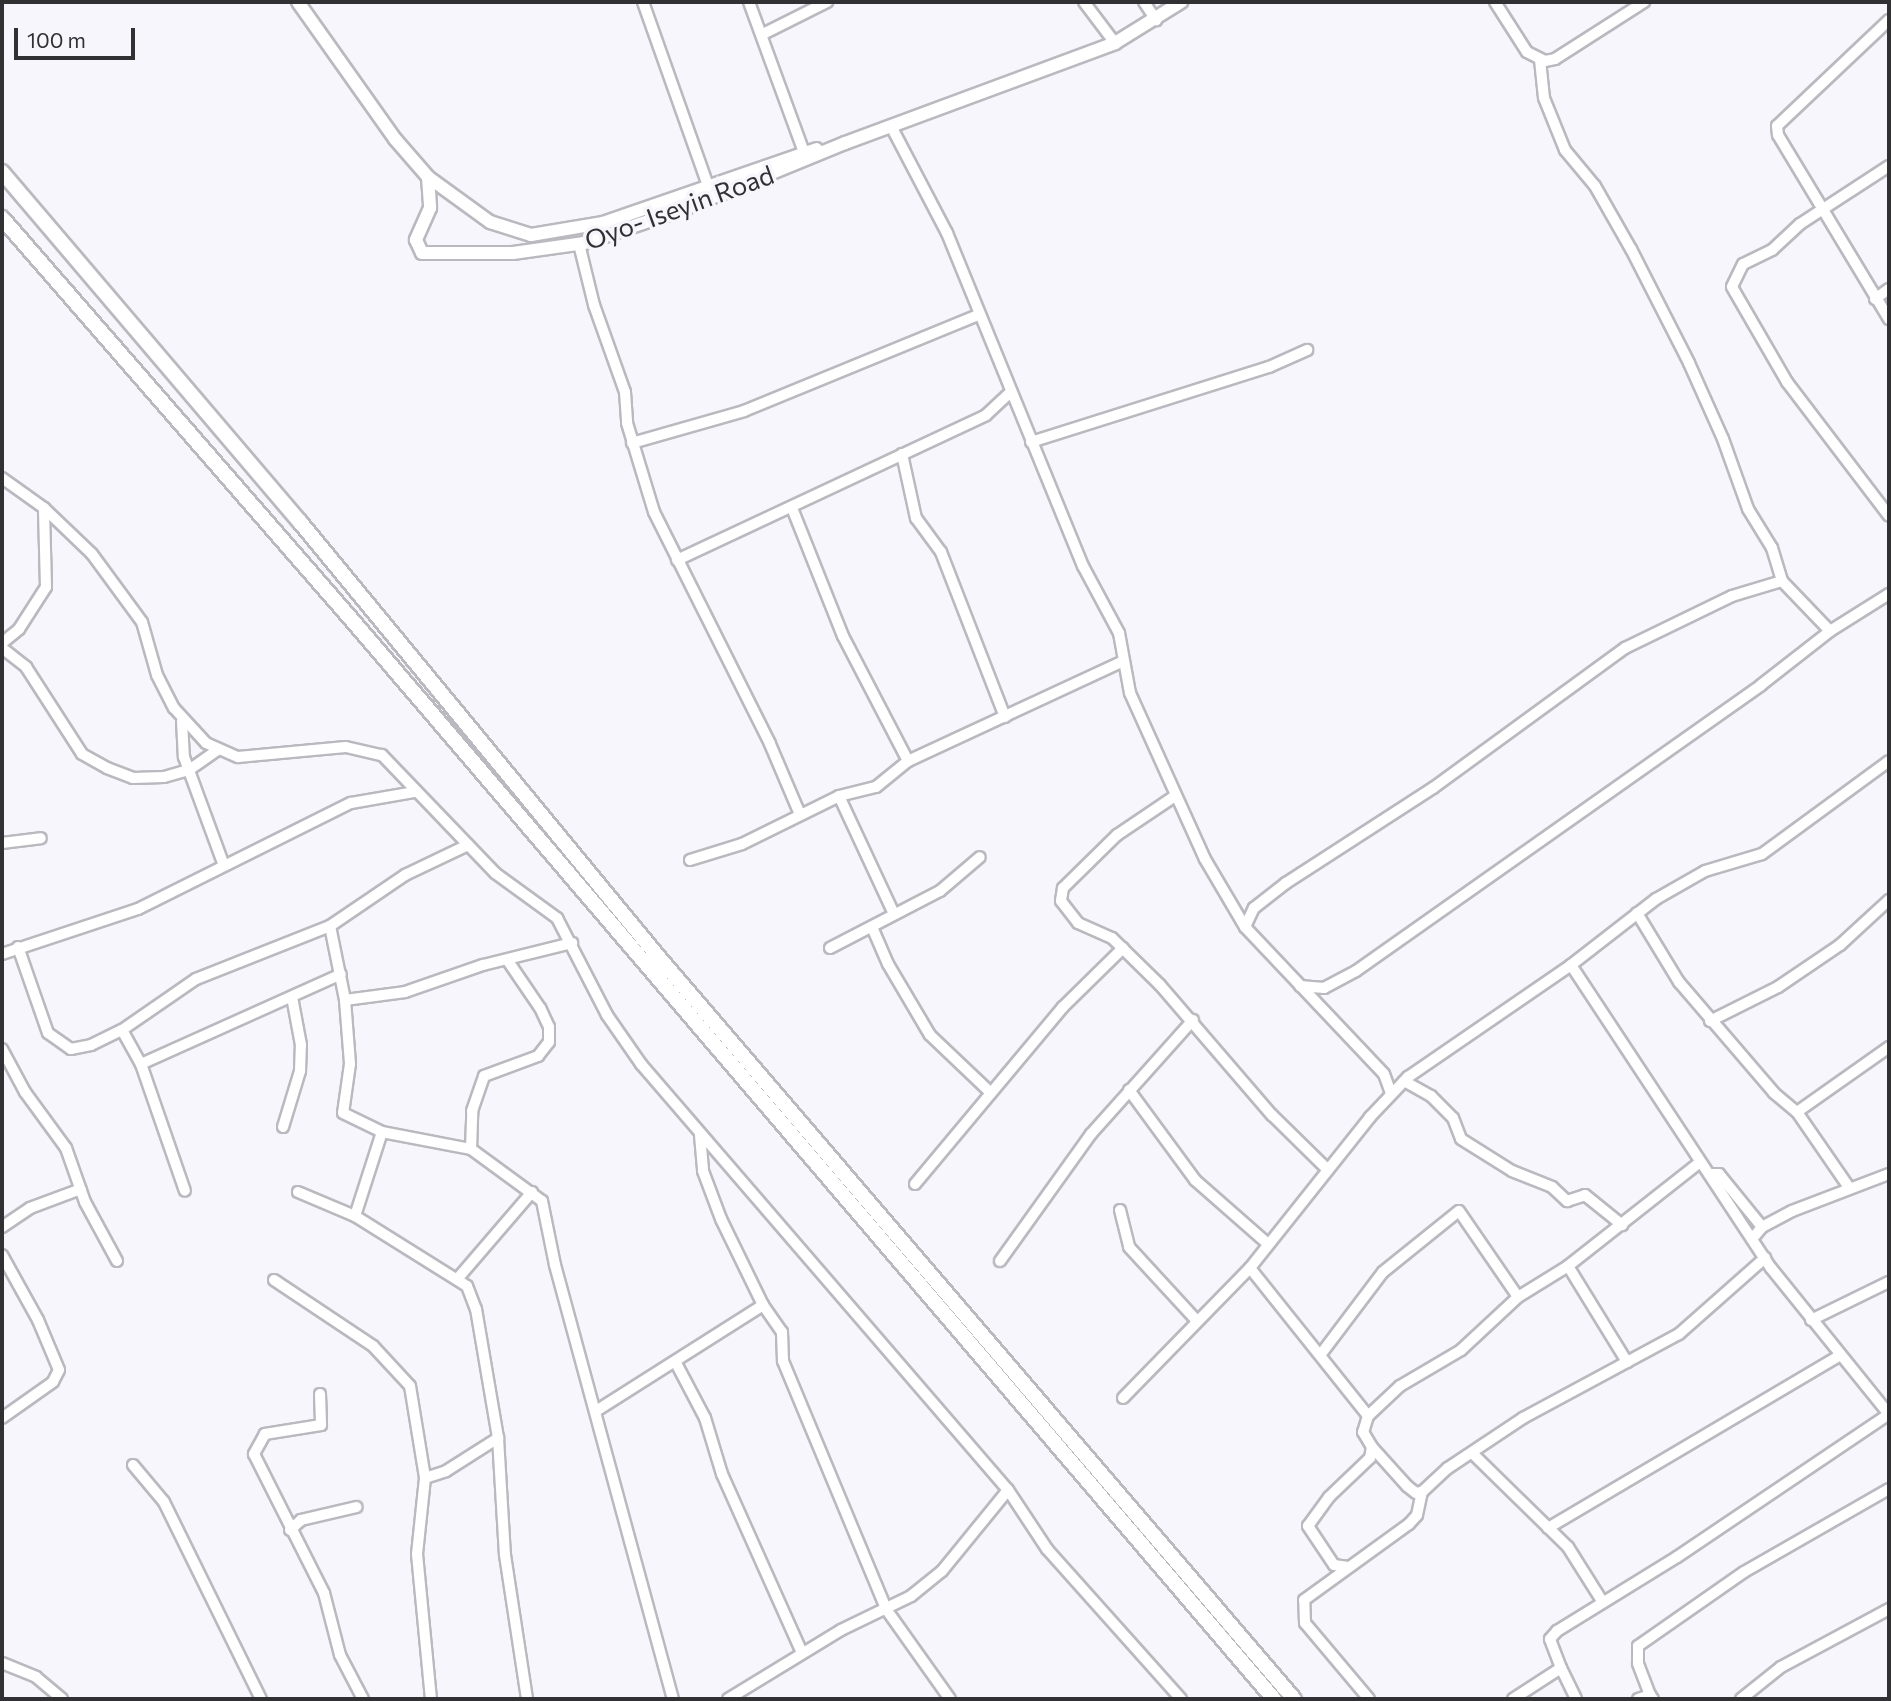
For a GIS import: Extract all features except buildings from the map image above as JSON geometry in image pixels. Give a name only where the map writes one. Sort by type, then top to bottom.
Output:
[{"type":"highway","points":[[2,173],[300,522],[655,953],[1294,1699]]},
{"type":"highway","points":[[2,218],[352,620],[1274,1699]]},
{"type":"main road","name":"Oyo- Iseyin Road","points":[[428,177],[430,208],[416,240],[422,253],[513,253],[579,244],[684,209],[845,143],[1115,43],[1181,2]]},
{"type":"main road","name":"Oyo- Iseyin Road","points":[[303,3],[395,139],[428,177],[490,222],[531,235],[603,223],[804,152],[845,143]]},
{"type":"street","points":[[643,2],[708,186]]},
{"type":"street","points":[[749,2],[763,34],[804,152]]},
{"type":"street","points":[[763,34],[827,2]]},
{"type":"street","points":[[1084,2],[1115,43]]},
{"type":"street","points":[[1144,2],[1156,20]]},
{"type":"street","points":[[1495,2],[1527,52],[1541,60],[1555,59],[1643,2]]},
{"type":"street","points":[[1889,20],[1777,126],[1777,135],[1889,320]]},
{"type":"street","points":[[1541,60],[1544,97],[1565,150],[1595,186],[1689,363],[1723,439],[1748,509],[1772,548],[1782,581],[1830,631]]},
{"type":"street","points":[[891,126],[947,233],[1010,393],[1102,609],[1119,633],[1121,662],[1175,796],[1230,904],[1245,927],[1384,1074],[1391,1093]]},
{"type":"street","points":[[1889,166],[1784,235],[1772,250],[1743,264],[1732,287],[1787,382],[1889,516]]},
{"type":"street","points":[[579,244],[594,305],[625,392],[632,443],[653,512],[770,744],[799,812]]},
{"type":"street","points":[[1875,299],[1889,289]]},
{"type":"street","points":[[632,443],[744,411],[978,315]]},
{"type":"street","points":[[1031,442],[1269,367],[1307,350]]},
{"type":"street","points":[[677,560],[986,415],[1010,393]]},
{"type":"street","points":[[902,454],[916,517],[941,552],[1005,717]]},
{"type":"street","points":[[2,478],[44,508],[92,554],[142,622],[157,675],[182,721],[218,750],[238,757],[261,757],[346,747],[370,749],[382,755],[495,873],[557,918],[607,1015],[700,1135],[867,1322],[1008,1490],[1046,1549],[1181,1699]]},
{"type":"street","points":[[44,508],[46,587],[35,608],[2,645],[26,667],[82,754],[133,778],[189,770],[218,750]]},
{"type":"street","points":[[792,508],[843,636],[908,761]]},
{"type":"street","points":[[1245,927],[1254,908],[1433,788],[1631,644],[1731,596],[1782,581]]},
{"type":"street","points":[[1315,1003],[1324,988],[1453,904],[1761,685],[1830,631],[1889,594]]},
{"type":"street","points":[[690,860],[742,844],[799,812],[839,796],[876,787],[908,761],[1121,662]]},
{"type":"street","points":[[182,721],[180,742],[223,863]]},
{"type":"street","points":[[1123,1398],[1250,1268],[1391,1093],[1406,1079],[1571,965],[1637,914],[1705,872],[1762,854],[1889,761]]},
{"type":"street","points":[[2,954],[138,909],[223,863],[351,803],[415,792]]},
{"type":"street","points":[[839,796],[894,914]]},
{"type":"street","points":[[1175,796],[1117,835],[1060,894],[1067,911],[1079,923],[1112,938],[1193,1020],[1272,1115],[1328,1170]]},
{"type":"street","points":[[2,844],[41,838]]},
{"type":"street","points":[[18,947],[48,1033],[64,1046],[91,1045],[121,1030],[205,974],[330,926],[405,875],[468,845]]},
{"type":"street","points":[[830,948],[940,891],[980,857]]},
{"type":"street","points":[[1710,1021],[1778,987],[1840,945],[1889,900]]},
{"type":"street","points":[[1230,904],[1254,908]]},
{"type":"street","points":[[1637,914],[1710,1021],[1774,1093],[1797,1111],[1848,1186]]},
{"type":"street","points":[[330,926],[345,1000],[350,1064],[343,1113],[382,1132],[471,1149],[532,1192],[547,1211],[555,1265],[673,1699]]},
{"type":"street","points":[[872,927],[888,964],[930,1035],[990,1093]]},
{"type":"street","points":[[345,1000],[405,992],[572,943]]},
{"type":"street","points":[[915,1184],[1063,1007],[1123,948]]},
{"type":"street","points":[[471,1149],[472,1111],[484,1076],[538,1056],[549,1042],[549,1027],[540,1008],[508,961]]},
{"type":"street","points":[[1571,965],[1765,1258],[1839,1356],[1889,1414],[1676,1557],[1602,1601],[1550,1639],[1576,1699]]},
{"type":"street","points":[[141,1065],[341,974]]},
{"type":"street","points":[[1299,986],[1324,988]]},
{"type":"street","points":[[283,1127],[300,1071],[292,997]]},
{"type":"street","points":[[1000,1262],[1129,1090],[1193,1020]]},
{"type":"street","points":[[121,1030],[141,1065],[185,1191]]},
{"type":"street","points":[[1797,1111],[1889,1047]]},
{"type":"street","points":[[2,1049],[25,1092],[66,1148],[81,1189],[117,1261]]},
{"type":"street","points":[[1384,1074],[1406,1079],[1431,1096],[1453,1118],[1461,1139],[1512,1171],[1552,1187],[1567,1202],[1585,1195],[1622,1225]]},
{"type":"street","points":[[1129,1090],[1195,1180],[1268,1244]]},
{"type":"street","points":[[355,1216],[382,1132]]},
{"type":"street","points":[[700,1135],[703,1171],[763,1305],[782,1332],[783,1361],[886,1609],[950,1699]]},
{"type":"street","points":[[1700,1162],[1568,1266],[1518,1297],[1461,1350],[1401,1386],[1368,1416],[1363,1432],[1372,1447],[1407,1486],[1416,1493],[1422,1492],[1523,1418],[1679,1334],[1765,1258]]},
{"type":"street","points":[[1709,1174],[1719,1174],[1762,1227]]},
{"type":"street","points":[[1752,1239],[1762,1227],[1848,1186],[1889,1174]]},
{"type":"street","points":[[2,1227],[30,1208],[81,1189]]},
{"type":"street","points":[[298,1192],[355,1216],[459,1277],[476,1309],[498,1438],[505,1555],[527,1699]]},
{"type":"street","points":[[459,1277],[532,1192]]},
{"type":"street","points":[[1120,1210],[1129,1247],[1197,1321]]},
{"type":"street","points":[[1321,1354],[1349,1322],[1383,1272],[1459,1211],[1518,1297]]},
{"type":"street","points":[[2,1255],[38,1320],[59,1370],[53,1382],[2,1418]]},
{"type":"street","points":[[1568,1266],[1627,1362]]},
{"type":"street","points":[[1250,1268],[1368,1416]]},
{"type":"street","points":[[274,1280],[373,1346],[401,1371],[415,1403],[425,1478],[417,1554],[431,1699]]},
{"type":"street","points":[[1811,1320],[1889,1282]]},
{"type":"street","points":[[596,1411],[676,1363],[763,1305]]},
{"type":"street","points":[[1548,1528],[1839,1356]]},
{"type":"street","points":[[676,1363],[705,1418],[722,1474],[802,1653]]},
{"type":"street","points":[[320,1394],[321,1425],[265,1434],[255,1446],[254,1454],[324,1593],[340,1655],[363,1699]]},
{"type":"street","points":[[425,1478],[446,1471],[498,1438]]},
{"type":"street","points":[[1348,1567],[1334,1564],[1308,1526],[1329,1497],[1370,1458],[1372,1447]]},
{"type":"street","points":[[1472,1453],[1548,1528],[1586,1571],[1602,1601]]},
{"type":"street","points":[[133,1465],[164,1502],[261,1699]]},
{"type":"street","points":[[1638,1699],[1651,1697],[1638,1663],[1638,1646],[1744,1572],[1889,1489]]},
{"type":"street","points":[[728,1699],[802,1653],[886,1609],[942,1571],[1008,1490]]},
{"type":"street","points":[[1369,1699],[1311,1631],[1302,1611],[1312,1591],[1409,1524],[1417,1515],[1422,1492]]},
{"type":"street","points":[[290,1530],[301,1520],[357,1507]]},
{"type":"street","points":[[1741,1699],[1781,1667],[1889,1609]]},
{"type":"street","points":[[2,1663],[36,1677],[62,1699]]},
{"type":"street","points":[[1513,1699],[1561,1668]]}]
